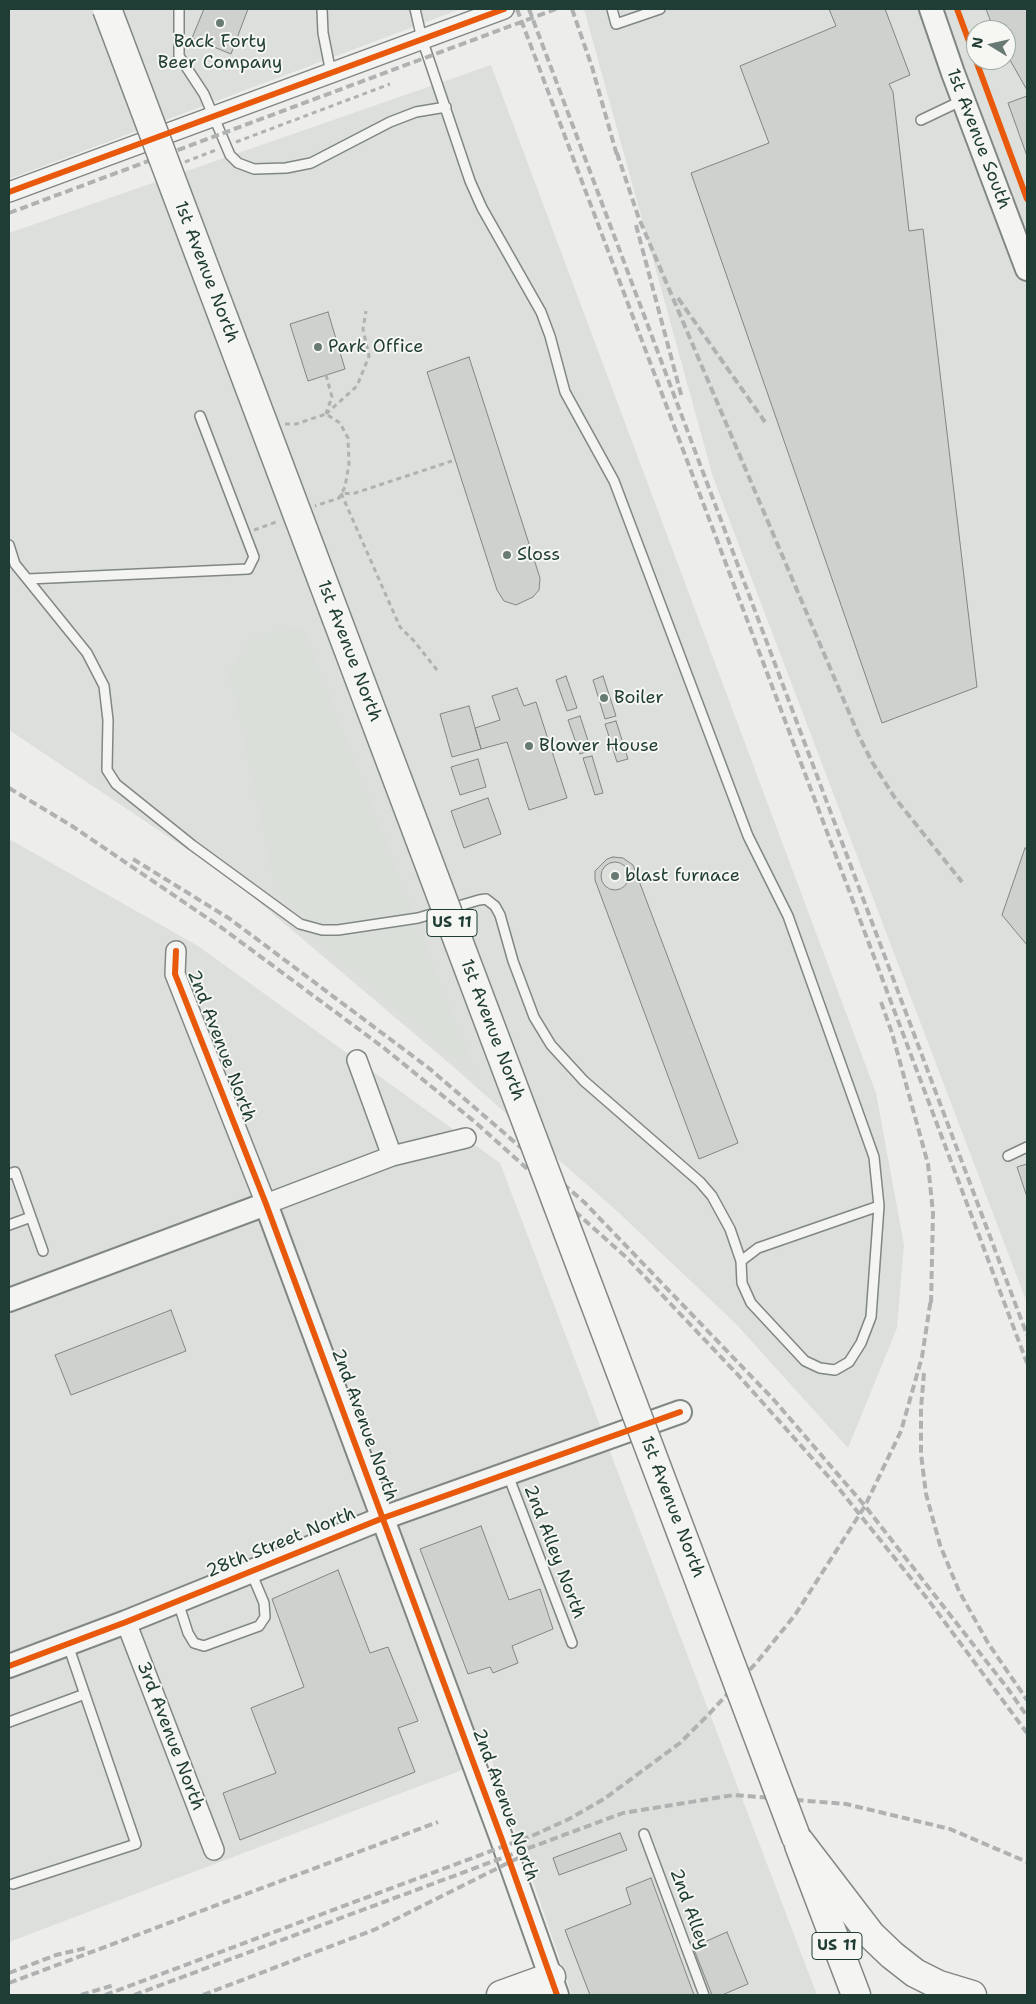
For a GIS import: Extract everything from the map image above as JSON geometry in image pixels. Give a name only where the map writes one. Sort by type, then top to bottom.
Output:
[{"type":"main road","name":"1st Avenue North","points":[[107,9],[796,1837],[827,1894]]},
{"type":"main road","points":[[827,1894],[892,1955],[915,1973],[940,1985],[972,1995]]},
{"type":"main road","name":"US 11","points":[[827,1894],[856,1995]]},
{"type":"main road","points":[[501,1995],[554,1986]]},
{"type":"street","points":[[9,192],[504,9]]},
{"type":"street","name":"1st Avenue South","points":[[931,9],[1027,269]]},
{"type":"street","name":"2nd Avenue North","points":[[176,951],[174,974],[266,1204],[502,1837],[554,1986]]},
{"type":"street","points":[[357,1060],[392,1156]]},
{"type":"street","points":[[9,1300],[392,1156],[466,1138]]},
{"type":"street","name":"28th Street North","points":[[9,1666],[178,1602],[383,1518],[680,1412]]},
{"type":"street","name":"3rd Avenue North","points":[[126,1622],[214,1850]]},
{"type":"lane","points":[[179,9],[180,56],[204,94],[230,155],[238,163],[254,169],[286,168],[311,163],[390,122],[416,112],[446,108]]},
{"type":"lane","points":[[322,9],[323,33],[331,72]]},
{"type":"lane","points":[[9,545],[15,564],[87,653],[104,686],[108,720],[107,770],[116,784],[192,845],[300,924],[322,930],[338,930],[418,918],[479,900],[486,899],[495,906],[500,914],[513,960],[534,1017],[550,1045],[584,1081],[700,1182],[712,1196],[730,1229],[741,1260],[742,1283],[751,1303],[805,1361],[820,1368],[836,1370],[849,1362],[861,1343],[871,1317],[879,1206],[874,1157],[788,916],[748,836],[614,481],[565,392],[550,336],[541,312],[482,208],[470,181],[422,39],[415,9]]},
{"type":"lane","points":[[612,9],[616,24],[660,9]]},
{"type":"lane","points":[[921,120],[964,100]]},
{"type":"lane","points":[[28,579],[248,569],[254,556],[200,416]]},
{"type":"lane","points":[[1008,1156],[1027,1147]]},
{"type":"lane","points":[[9,1174],[14,1172],[43,1250]]},
{"type":"lane","points":[[741,1260],[758,1248],[879,1206]]},
{"type":"lane","points":[[9,1225],[31,1217]]},
{"type":"lane","name":"2nd Alley North","points":[[507,1473],[572,1643]]},
{"type":"lane","points":[[178,1602],[188,1633],[194,1643],[204,1646],[259,1626],[265,1617],[264,1603],[251,1572]]},
{"type":"lane","points":[[9,1875],[11,1885],[136,1844],[68,1644]]},
{"type":"lane","points":[[9,1722],[84,1694]]},
{"type":"lane","name":"2nd Alley","points":[[644,1834],[704,1995]]},
{"type":"path","points":[[184,162],[390,84]]},
{"type":"path","points":[[281,424],[296,424],[326,414],[357,386],[369,356],[363,330],[366,311]]},
{"type":"path","points":[[326,375],[332,397],[326,414]]},
{"type":"path","points":[[307,509],[339,498],[345,487],[349,464],[348,438],[340,423],[326,414]]},
{"type":"path","points":[[341,493],[352,494],[452,462]]},
{"type":"path","points":[[341,493],[400,627],[437,670]]},
{"type":"path","points":[[246,534],[281,520]]},
{"type":"shaded area","points":[[9,9],[461,9],[9,179]]},
{"type":"shaded area","points":[[584,9],[1027,9],[1027,1303],[713,477]]},
{"type":"shaded area","points":[[491,65],[876,1093],[904,1245],[897,1328],[848,1448],[736,1324],[619,1213],[450,1064],[233,880],[9,730],[9,233]]},
{"type":"shaded area","points":[[303,627],[476,1076],[327,950],[276,889],[229,672],[252,636]]},
{"type":"shaded area","points":[[9,839],[198,946],[500,1163],[817,1995],[572,1995],[491,1759],[9,1942]]},
{"type":"building","name":"Back Forty Beer Company","points":[[204,9],[248,9],[231,54],[192,38]]},
{"type":"building","points":[[829,9],[885,9],[910,75],[889,84],[893,92],[909,231],[923,229],[977,687],[882,723],[691,173],[769,143],[740,66],[836,26]]},
{"type":"building","points":[[986,9],[1027,9],[1027,90],[1016,70],[1016,20],[990,20]]},
{"type":"building","points":[[1027,96],[1027,156],[1008,103]]},
{"type":"building","name":"Park Office","points":[[328,312],[345,369],[308,381],[290,324]]},
{"type":"building","points":[[469,357],[540,578],[539,590],[533,597],[516,605],[504,601],[497,590],[427,372]]},
{"type":"building","name":"Boiler","points":[[566,676],[577,708],[567,711],[556,680]]},
{"type":"building","name":"Boiler","points":[[603,676],[616,716],[605,719],[593,680]]},
{"type":"building","name":"Blower House","points":[[517,688],[524,706],[536,702],[567,798],[529,810],[507,742],[481,749],[475,728],[500,720],[492,696]]},
{"type":"building","points":[[469,706],[481,749],[452,757],[440,714]]},
{"type":"building","name":"Boiler","points":[[580,716],[591,750],[580,754],[568,720]]},
{"type":"building","name":"Boiler","points":[[616,721],[628,759],[617,762],[605,724]]},
{"type":"building","name":"Boiler","points":[[592,756],[603,793],[595,795],[583,758]]},
{"type":"building","points":[[478,759],[486,787],[460,795],[451,767]]},
{"type":"building","points":[[488,798],[501,834],[464,848],[451,811]]},
{"type":"building","points":[[1025,848],[1027,849],[1027,945],[1002,915]]},
{"type":"building","points":[[613,857],[623,858],[633,865],[738,1143],[699,1159],[595,880],[595,871],[607,859]]},
{"type":"building","name":"blast furnace","points":[[615,862],[625,866],[629,876],[625,886],[615,890],[605,886],[601,876],[605,866]]},
{"type":"building","points":[[1027,1164],[1027,1197],[1017,1167]]},
{"type":"building","points":[[171,1310],[186,1351],[71,1395],[55,1355]]},
{"type":"building","points":[[481,1526],[509,1600],[540,1589],[553,1629],[512,1646],[518,1663],[493,1673],[490,1667],[468,1674],[420,1549]]},
{"type":"building","points":[[338,1570],[370,1653],[388,1647],[418,1721],[398,1728],[415,1772],[240,1840],[223,1793],[276,1773],[251,1708],[304,1687],[272,1599]]},
{"type":"building","points":[[620,1833],[627,1850],[559,1875],[553,1858]]},
{"type":"building","points":[[651,1878],[694,1995],[590,1995],[565,1930],[631,1904],[626,1888]]},
{"type":"building","points":[[727,1932],[748,1984],[722,1995],[712,1995],[693,1947]]},
{"type":"railway","points":[[517,9],[1027,1363]]},
{"type":"railway","points":[[529,9],[1027,1335]]},
{"type":"railway","points":[[9,213],[556,9]]},
{"type":"railway","points":[[572,9],[592,67],[618,159]]},
{"type":"railway","points":[[617,153],[638,216],[859,736],[872,762],[895,798],[962,882]]},
{"type":"railway","points":[[636,225],[682,398]]},
{"type":"railway","points":[[678,298],[765,422]]},
{"type":"railway","points":[[9,788],[72,826],[222,928],[384,1048],[475,1122],[628,1259],[739,1376],[836,1485],[926,1597],[1027,1733]]},
{"type":"railway","points":[[133,859],[230,919],[430,1069],[584,1202],[774,1400],[865,1506],[1027,1716]]},
{"type":"railway","points":[[881,1002],[892,1033],[928,1164],[933,1213],[931,1304]]},
{"type":"railway","points":[[105,1995],[534,1835],[569,1819],[604,1799],[680,1743],[757,1662],[795,1615],[865,1506],[901,1431],[922,1357],[931,1298]]},
{"type":"railway","points":[[924,1373],[921,1408],[921,1454],[926,1494],[940,1545],[959,1591],[988,1643],[1027,1700]]},
{"type":"railway","points":[[134,1995],[623,1813],[734,1795],[846,1804],[950,1829],[1027,1862]]},
{"type":"railway","points":[[9,1983],[438,1822]]},
{"type":"railway","points":[[203,1995],[376,1929],[526,1854]]},
{"type":"railway","points":[[9,1973],[56,1955],[86,1948]]},
{"type":"railway","points":[[81,1995],[114,1985]]},
{"type":"cycle path","points":[[9,192],[504,9]]},
{"type":"cycle path","points":[[957,9],[1027,199]]},
{"type":"cycle path","points":[[176,951],[175,974],[266,1204],[501,1837],[557,1995]]},
{"type":"cycle path","points":[[9,1666],[126,1622],[383,1518],[680,1412]]},
{"type":"place","name":"Back Forty Beer Company","points":[[220,23]]},
{"type":"place","name":"Park Office","points":[[318,347]]},
{"type":"place","name":"Sloss","points":[[507,555]]},
{"type":"place","name":"Boiler","points":[[604,698]]},
{"type":"place","name":"Blower House","points":[[529,746]]},
{"type":"place","name":"blast furnace","points":[[615,876]]}]
